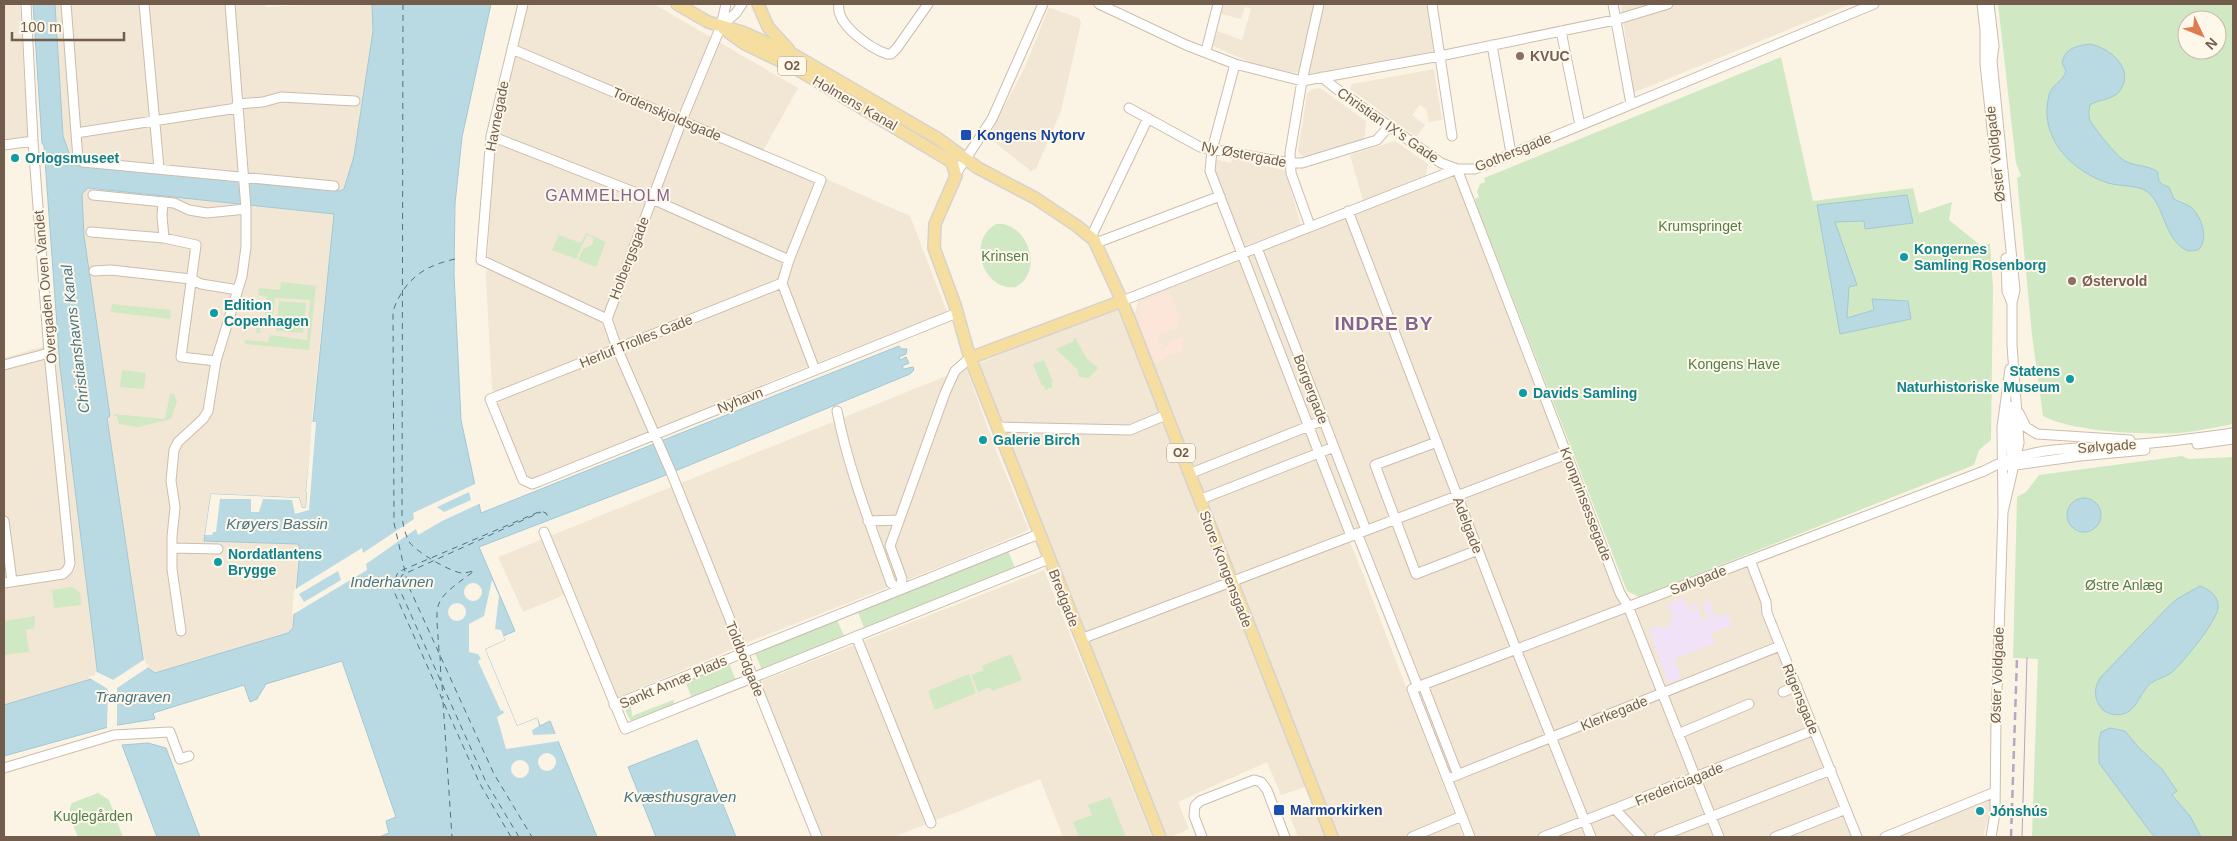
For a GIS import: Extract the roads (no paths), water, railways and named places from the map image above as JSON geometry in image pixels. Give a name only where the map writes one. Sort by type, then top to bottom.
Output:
[{"type":"main road","name":"O2","points":[[677,4],[721,26]]},
{"type":"main road","points":[[758,4],[768,27],[796,56]]},
{"type":"main road","name":"Holmens Kanal","points":[[721,26],[742,32],[796,56],[937,138],[966,158]]},
{"type":"main road","name":"Holmens Kanal","points":[[721,26],[745,44],[795,68],[936,151],[952,162],[957,172]]},
{"type":"main road","name":"O2","points":[[966,158],[989,174],[1035,198],[1093,240],[1122,301]]},
{"type":"main road","points":[[989,174],[972,170],[957,172],[935,224],[933,239],[936,255],[957,313],[970,358],[1122,301]]},
{"type":"main road","name":"Store Kongensgade","points":[[1122,301],[1332,837]]},
{"type":"main road","name":"Bredgade","points":[[970,358],[1160,837]]},
{"type":"street","name":"Overgaden Oven Vandet","points":[[8,582],[63,574],[68,570],[71,555],[50,352],[33,141],[26,4]]},
{"type":"street","points":[[66,4],[78,159],[83,162],[334,186]]},
{"type":"street","points":[[144,4],[159,168]]},
{"type":"street","points":[[181,631],[172,569],[175,507],[171,481],[174,450],[178,442],[203,419],[208,410],[216,361],[242,276],[246,247],[246,209],[230,4]]},
{"type":"street","name":"Havnegade","points":[[523,4],[490,136],[481,260],[607,319]]},
{"type":"street","points":[[721,26],[726,4]]},
{"type":"street","points":[[721,26],[736,13],[742,4]]},
{"type":"street","points":[[839,4],[839,13],[844,23],[856,34],[884,53],[891,54],[928,4]]},
{"type":"street","points":[[957,172],[992,119],[1043,4]]},
{"type":"street","points":[[1100,4],[1186,44],[1235,64],[1302,81],[1440,56],[1615,20],[1668,4]]},
{"type":"street","points":[[1206,51],[1218,4]]},
{"type":"street","points":[[1310,226],[1291,173],[1290,164],[1302,81],[1319,4]]},
{"type":"street","points":[[1432,4],[1452,136]]},
{"type":"street","points":[[1613,4],[1631,104]]},
{"type":"street","name":"Øster Voldgade","points":[[1982,4],[1986,30],[1985,64],[2006,259],[2007,291],[2012,303]]},
{"type":"street","name":"Øster Voldgade","points":[[1989,4],[1994,46],[1993,71],[2015,290],[2012,303],[2013,353],[2019,443],[2009,461],[2003,512],[1995,813],[1991,837]]},
{"type":"street","name":"Gothersgade","points":[[1122,301],[1457,168],[1475,169],[1869,5]]},
{"type":"street","name":"Holbergsgade","points":[[607,319],[682,120],[721,26]]},
{"type":"street","points":[[1561,31],[1580,125]]},
{"type":"street","points":[[1492,45],[1511,154]]},
{"type":"street","name":"Tordenskjoldsgade","points":[[512,49],[821,180],[789,260]]},
{"type":"street","name":"Borgergade","points":[[1235,64],[1212,150],[1210,171],[1308,427],[1358,533],[1418,687],[1458,775]]},
{"type":"street","name":"Christian IX's Gade","points":[[1322,77],[1388,126],[1442,162],[1457,168]]},
{"type":"street","points":[[76,132],[155,121],[264,102],[281,97],[355,101]]},
{"type":"street","name":"Ny Østergade","points":[[1129,108],[1200,147],[1290,164],[1302,163],[1377,140],[1388,126]]},
{"type":"street","points":[[1093,240],[1148,118]]},
{"type":"street","points":[[490,136],[652,200],[789,260],[782,283],[815,370]]},
{"type":"street","points":[[4,145],[33,141]]},
{"type":"street","name":"Kronprinsessegade","points":[[1457,168],[1620,593],[1628,606],[1719,837]]},
{"type":"street","points":[[93,196],[174,203],[189,210],[207,213],[246,209]]},
{"type":"street","points":[[1093,240],[1220,196]]},
{"type":"street","points":[[163,202],[164,238]]},
{"type":"street","name":"Adelgade","points":[[1348,211],[1516,649],[1591,837]]},
{"type":"street","points":[[91,232],[164,238],[196,245],[181,357],[216,361]]},
{"type":"street","name":"Borgergade","points":[[1257,248],[1334,447],[1358,533]]},
{"type":"street","points":[[94,271],[111,270],[191,279],[201,284],[238,290]]},
{"type":"street","name":"Herluf Trolles Gade","points":[[524,480],[490,399],[782,283]]},
{"type":"street","name":"Nyhavn","points":[[524,480],[532,484],[656,438],[815,370],[957,313]]},
{"type":"street","points":[[607,319],[617,348],[656,438]]},
{"type":"street","points":[[1275,342],[1291,336]]},
{"type":"street","points":[[4,366],[50,352]]},
{"type":"street","points":[[2009,461],[2009,405],[2013,353]]},
{"type":"street","points":[[837,412],[844,446],[868,521],[891,583],[900,590],[902,579],[890,546],[955,371],[970,358]]},
{"type":"street","points":[[2017,407],[2026,427],[2037,434],[2173,442]]},
{"type":"street","points":[[997,426],[1130,430],[1166,415]]},
{"type":"street","points":[[1189,474],[1324,420]]},
{"type":"street","name":"Sølvgade","points":[[1418,687],[2009,461],[2055,450],[2173,442],[2233,433]]},
{"type":"street","name":"Toldbodgade","points":[[656,438],[673,476],[817,837]]},
{"type":"street","name":"Sølvgade","points":[[2009,461],[2080,456],[2233,439]]},
{"type":"street","points":[[1436,442],[1375,465],[1416,574],[1478,550]]},
{"type":"street","points":[[1200,500],[1334,447]]},
{"type":"street","points":[[1081,639],[1567,454]]},
{"type":"street","points":[[868,521],[899,520]]},
{"type":"street","points":[[4,521],[8,582]]},
{"type":"street","points":[[544,532],[614,705]]},
{"type":"street","name":"Sankt Annæ Plads","points":[[1039,534],[614,705],[625,729],[1049,559]]},
{"type":"street","points":[[880,550],[890,546]]},
{"type":"street","points":[[172,548],[218,549]]},
{"type":"street","name":"Rigensgade","points":[[1750,560],[1766,602],[1767,613],[1857,837]]},
{"type":"street","points":[[856,636],[931,823]]},
{"type":"street","name":"Klerkegade","points":[[1447,779],[1780,646]]},
{"type":"street","points":[[1783,692],[1797,686]]},
{"type":"street","name":"Borgergade","points":[[1418,687],[1447,779],[1470,837]]},
{"type":"street","points":[[1678,734],[1749,704]]},
{"type":"street","name":"Fredericiagade","points":[[1543,837],[1814,730]]},
{"type":"street","points":[[4,768],[114,735],[170,732],[180,759],[189,756]]},
{"type":"street","points":[[1659,837],[1831,770]]},
{"type":"street","points":[[1202,837],[1194,816],[1195,806],[1200,801],[1254,780],[1262,782],[1267,790],[1285,837]]},
{"type":"street","points":[[1885,837],[1995,792]]},
{"type":"street","points":[[1614,809],[1641,837]]},
{"type":"street","points":[[1775,837],[1846,809]]},
{"type":"street","points":[[1412,837],[1462,816]]},
{"type":"water","name":"Inderhavnen","points":[[33,4],[55,4],[63,136],[73,164],[340,191],[344,189],[354,156],[373,31],[372,5],[369,4],[491,4],[462,137],[455,204],[454,274],[461,420],[481,513],[899,346],[901,349],[907,349],[906,354],[899,357],[900,360],[906,357],[909,363],[902,366],[904,369],[913,367],[914,370],[910,374],[656,479],[479,547],[515,631],[503,636],[505,640],[485,649],[517,726],[537,718],[540,726],[550,721],[597,837],[379,837],[389,833],[386,821],[396,817],[342,661],[266,684],[257,699],[250,702],[244,685],[153,713],[155,719],[112,726],[4,756],[4,705],[98,677],[60,367],[44,146],[42,143]],"holes":[[[88,188],[334,214],[306,492],[306,508],[302,508],[299,498],[211,494],[204,541],[298,544],[300,549],[293,628],[288,633],[155,673],[144,665],[107,418],[110,416],[84,236],[82,194]]]},
{"type":"water","points":[[2090,44],[2098,46],[2113,55],[2123,68],[2125,76],[2123,84],[2116,95],[2090,105],[2090,120],[2106,142],[2121,158],[2129,163],[2158,172],[2159,180],[2162,184],[2169,187],[2174,199],[2193,209],[2200,220],[2204,234],[2202,246],[2198,250],[2188,251],[2175,241],[2156,202],[2147,191],[2137,187],[2108,183],[2094,177],[2070,161],[2060,150],[2053,138],[2048,125],[2047,110],[2050,91],[2065,75],[2066,71],[2062,63],[2068,51]]},
{"type":"water","points":[[1907,195],[1913,223],[1865,229],[1864,221],[1835,222],[1857,285],[1849,287],[1847,318],[1874,310],[1872,299],[1908,301],[1911,319],[1840,334],[1817,205]]},
{"type":"water","points":[[2084,498],[2091,499],[2096,503],[2100,508],[2100,522],[2096,527],[2091,531],[2084,532],[2077,531],[2072,527],[2068,522],[2067,515],[2068,508],[2072,503],[2077,499]]},
{"type":"water","points":[[2200,586],[2213,594],[2217,600],[2218,608],[2212,622],[2198,642],[2171,673],[2151,683],[2137,703],[2126,713],[2118,715],[2104,711],[2096,699],[2096,687],[2100,678],[2168,607],[2177,599]]},
{"type":"water","points":[[2110,728],[2125,731],[2139,748],[2162,769],[2177,791],[2172,795],[2190,816],[2201,837],[2156,837],[2152,834],[2099,763],[2101,732]]},
{"type":"water","name":"Kvæsthusgraven","points":[[697,740],[736,837],[656,837],[628,767]]},
{"type":"water","points":[[148,743],[166,748],[200,837],[157,837],[122,745]]},
{"type":"tram line","points":[[2022,837],[2027,658]]},
{"type":"railway","points":[[2011,837],[2017,658]]},
{"type":"place","name":"KVUC","points":[[1520,56]]},
{"type":"place","name":"Kongens Nytorv","points":[[966,135]]},
{"type":"place","name":"Orlogsmuseet","points":[[15,158]]},
{"type":"place","name":"Kongernes Samling Rosenborg","points":[[1904,257]]},
{"type":"place","name":"Østervold","points":[[2072,281]]},
{"type":"place","name":"Edition Copenhagen","points":[[214,313]]},
{"type":"place","name":"Statens Naturhistoriske Museum","points":[[2070,379]]},
{"type":"place","name":"Davids Samling","points":[[1523,393]]},
{"type":"place","name":"Galerie Birch","points":[[983,440]]},
{"type":"place","name":"Nordatlantens Brygge","points":[[218,562]]},
{"type":"place","name":"Marmorkirken","points":[[1279,810]]},
{"type":"place","name":"Jónshús","points":[[1980,811]]},
{"type":"district","name":"GAMMELHOLM","points":[[608,195]]},
{"type":"district","name":"INDRE BY","points":[[1384,323]]},
{"type":"park label","name":"Krumspringet","points":[[1700,226]]},
{"type":"park label","name":"Krinsen","points":[[1005,256]]},
{"type":"park label","name":"Kongens Have","points":[[1734,364]]},
{"type":"park label","name":"Østre Anlæg","points":[[2124,585]]},
{"type":"park label","name":"Kuglegården","points":[[93,816]]},
{"type":"water label","name":"Christianshavns Kanal","points":[[75,339]]},
{"type":"water label","name":"Krøyers Bassin","points":[[277,523]]},
{"type":"water label","name":"Trangraven","points":[[133,696]]}]
